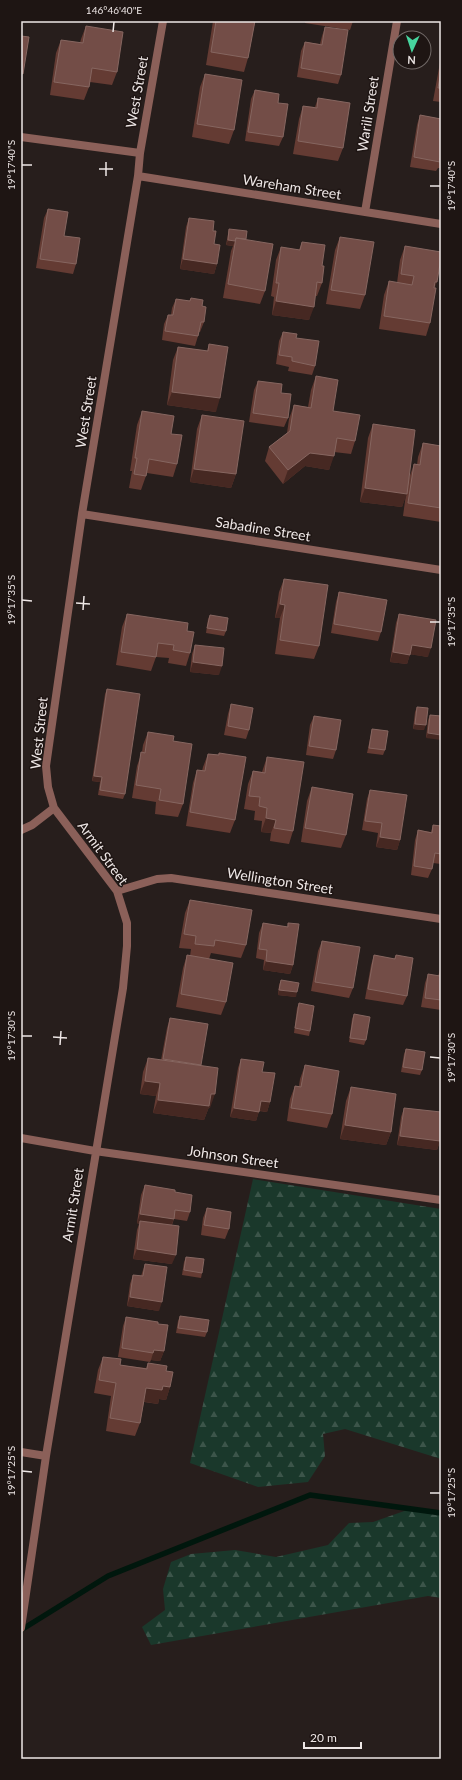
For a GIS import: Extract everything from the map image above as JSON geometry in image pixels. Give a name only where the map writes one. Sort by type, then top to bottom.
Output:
[{"type":"street","name":"West Street","points":[[54,808],[48,787],[46,766],[82,514],[138,176],[140,153],[163,21]]},
{"type":"street","name":"Warili Street","points":[[365,212],[397,21]]},
{"type":"street","points":[[21,137],[140,153]]},
{"type":"street","name":"Wareham Street","points":[[138,176],[441,224]]},
{"type":"street","name":"Sabadine Street","points":[[82,514],[441,570]]},
{"type":"street","points":[[21,830],[32,825],[54,808]]},
{"type":"street","name":"Armit Street","points":[[21,1628],[46,1456],[123,988],[127,946],[127,924],[117,891],[54,808]]},
{"type":"street","name":"Wellington Street","points":[[117,891],[158,879],[171,878],[441,919]]},
{"type":"street","name":"Johnson Street","points":[[21,1138],[95,1151],[441,1200]]},
{"type":"street","points":[[21,1452],[46,1456]]},
{"type":"green space","points":[[253,1179],[441,1209],[441,1459],[345,1429],[323,1434],[325,1456],[308,1482],[258,1487],[190,1463]]},
{"type":"green space","points":[[410,1509],[441,1513],[441,1598],[428,1596],[151,1645],[142,1627],[165,1610],[163,1589],[171,1562],[191,1554],[235,1550],[276,1557],[328,1545],[349,1523],[373,1522]]},
{"type":"building","points":[[216,21],[255,21],[248,58],[211,52]]},
{"type":"building","points":[[86,26],[123,32],[117,72],[92,68],[89,87],[54,82],[61,40],[83,43]]},
{"type":"building","points":[[325,27],[348,30],[341,75],[301,68],[305,42],[322,45]]},
{"type":"building","points":[[21,36],[29,37],[23,74],[21,73]]},
{"type":"building","points":[[441,71],[441,88],[438,88]]},
{"type":"building","points":[[205,74],[242,80],[234,130],[197,124]]},
{"type":"building","points":[[255,90],[279,94],[278,103],[288,104],[283,137],[248,132]]},
{"type":"building","points":[[318,98],[350,103],[343,148],[298,141],[303,106],[317,108]]},
{"type":"building","points":[[420,115],[441,119],[440,162],[414,157]]},
{"type":"building","points":[[48,209],[68,212],[64,236],[80,238],[76,264],[40,259]]},
{"type":"building","points":[[189,218],[214,221],[213,231],[216,231],[214,244],[220,245],[217,264],[183,259]]},
{"type":"building","points":[[229,229],[247,231],[246,239],[236,238],[235,241],[228,240]]},
{"type":"building","points":[[340,237],[374,242],[365,295],[331,290]]},
{"type":"building","points":[[236,238],[273,244],[265,291],[228,284]]},
{"type":"building","points":[[302,242],[325,245],[322,266],[324,266],[322,283],[317,282],[314,307],[276,301],[279,283],[276,283],[281,247],[300,250]]},
{"type":"building","points":[[405,246],[441,252],[437,282],[435,282],[434,288],[436,288],[430,323],[384,316],[389,281],[412,285],[414,276],[401,274]]},
{"type":"building","points":[[191,298],[203,300],[202,306],[206,307],[204,322],[201,322],[198,336],[165,331],[168,315],[173,315],[176,299],[190,301]]},
{"type":"building","points":[[283,332],[297,334],[296,338],[319,341],[315,366],[292,361],[292,357],[279,355]]},
{"type":"building","points":[[209,344],[228,347],[220,398],[172,392],[178,347],[208,351]]},
{"type":"building","points":[[316,376],[338,380],[333,411],[360,415],[355,441],[337,438],[334,456],[310,453],[288,470],[269,447],[290,431],[294,405],[311,408]]},
{"type":"building","points":[[258,381],[282,384],[281,393],[291,394],[288,418],[253,413]]},
{"type":"building","points":[[142,411],[174,416],[171,434],[182,435],[177,464],[149,459],[146,476],[134,474]]},
{"type":"building","points":[[202,415],[244,421],[236,474],[194,469]]},
{"type":"building","points":[[373,424],[415,430],[407,494],[365,488]]},
{"type":"building","points":[[423,443],[441,446],[441,508],[408,503],[414,464],[420,465]]},
{"type":"building","points":[[284,579],[328,585],[319,646],[280,640],[285,605],[280,604]]},
{"type":"building","points":[[339,592],[387,600],[381,632],[334,624]]},
{"type":"building","points":[[127,614],[188,623],[187,631],[194,632],[190,653],[173,650],[174,645],[158,643],[156,657],[121,652]]},
{"type":"building","points":[[399,614],[436,620],[431,648],[412,645],[410,655],[393,652]]},
{"type":"building","points":[[210,615],[228,618],[226,631],[207,628]]},
{"type":"building","points":[[195,645],[224,648],[222,666],[193,662]]},
{"type":"building","points":[[107,689],[140,694],[125,794],[100,790],[102,777],[94,776]]},
{"type":"building","points":[[231,704],[253,708],[249,730],[228,726]]},
{"type":"building","points":[[417,707],[428,708],[426,725],[415,724]]},
{"type":"building","points":[[430,715],[441,716],[441,735],[428,733]]},
{"type":"building","points":[[314,716],[341,720],[336,750],[309,746]]},
{"type":"building","points":[[372,729],[388,731],[385,750],[369,748]]},
{"type":"building","points":[[148,732],[174,736],[173,741],[192,744],[183,804],[159,800],[161,789],[136,785],[141,752],[145,753]]},
{"type":"building","points":[[219,753],[246,757],[235,820],[190,812],[197,770],[205,771],[208,754],[219,755]]},
{"type":"building","points":[[267,757],[304,762],[293,831],[274,828],[276,820],[266,818],[267,808],[259,806],[260,797],[249,796],[253,771],[265,773]]},
{"type":"building","points":[[312,787],[353,794],[346,835],[305,828]]},
{"type":"building","points":[[370,790],[407,795],[400,840],[380,837],[382,823],[365,821]]},
{"type":"building","points":[[433,825],[441,826],[441,854],[435,853],[432,869],[414,866],[418,830],[432,833]]},
{"type":"building","points":[[190,900],[252,910],[246,945],[215,940],[214,946],[195,944],[196,936],[184,934]]},
{"type":"building","points":[[263,923],[288,927],[288,923],[299,924],[293,965],[266,961],[267,950],[259,949]]},
{"type":"building","points":[[322,941],[360,947],[353,988],[315,982]]},
{"type":"building","points":[[187,955],[233,963],[226,1002],[181,994]]},
{"type":"building","points":[[374,955],[395,959],[396,955],[413,958],[407,996],[368,989]]},
{"type":"building","points":[[441,970],[441,1000],[425,998],[428,974],[440,976]]},
{"type":"building","points":[[281,980],[299,983],[297,992],[279,990]]},
{"type":"building","points":[[299,1003],[314,1006],[310,1031],[295,1028]]},
{"type":"building","points":[[354,1014],[370,1017],[366,1040],[350,1038]]},
{"type":"building","points":[[170,1018],[208,1024],[201,1065],[163,1059]]},
{"type":"building","points":[[406,1049],[425,1052],[422,1070],[403,1067]]},
{"type":"building","points":[[148,1058],[218,1068],[215,1094],[211,1094],[209,1106],[158,1100],[160,1083],[145,1081]]},
{"type":"building","points":[[241,1059],[264,1062],[262,1072],[275,1073],[270,1102],[261,1101],[259,1112],[234,1108]]},
{"type":"building","points":[[305,1065],[339,1071],[332,1114],[291,1108],[295,1086],[301,1087]]},
{"type":"building","points":[[351,1087],[396,1094],[391,1132],[345,1125]]},
{"type":"building","points":[[404,1108],[441,1112],[440,1141],[400,1136]]},
{"type":"building","points":[[145,1185],[175,1190],[175,1192],[192,1195],[190,1212],[175,1210],[174,1219],[140,1214]]},
{"type":"building","points":[[207,1208],[231,1212],[229,1229],[204,1225]]},
{"type":"building","points":[[140,1221],[179,1226],[176,1255],[137,1249]]},
{"type":"building","points":[[186,1257],[204,1259],[202,1273],[184,1270]]},
{"type":"building","points":[[145,1264],[167,1267],[162,1302],[130,1297],[133,1275],[143,1276]]},
{"type":"building","points":[[180,1316],[209,1320],[207,1332],[178,1328]]},
{"type":"building","points":[[126,1317],[168,1325],[164,1351],[154,1350],[153,1353],[122,1348]]},
{"type":"building","points":[[103,1357],[121,1359],[120,1365],[147,1369],[148,1363],[167,1366],[166,1371],[173,1372],[170,1387],[163,1386],[162,1390],[146,1388],[140,1423],[110,1418],[116,1383],[99,1380]]},
{"type":"waterway","points":[[21,1630],[108,1576],[310,1495],[441,1513]]}]
